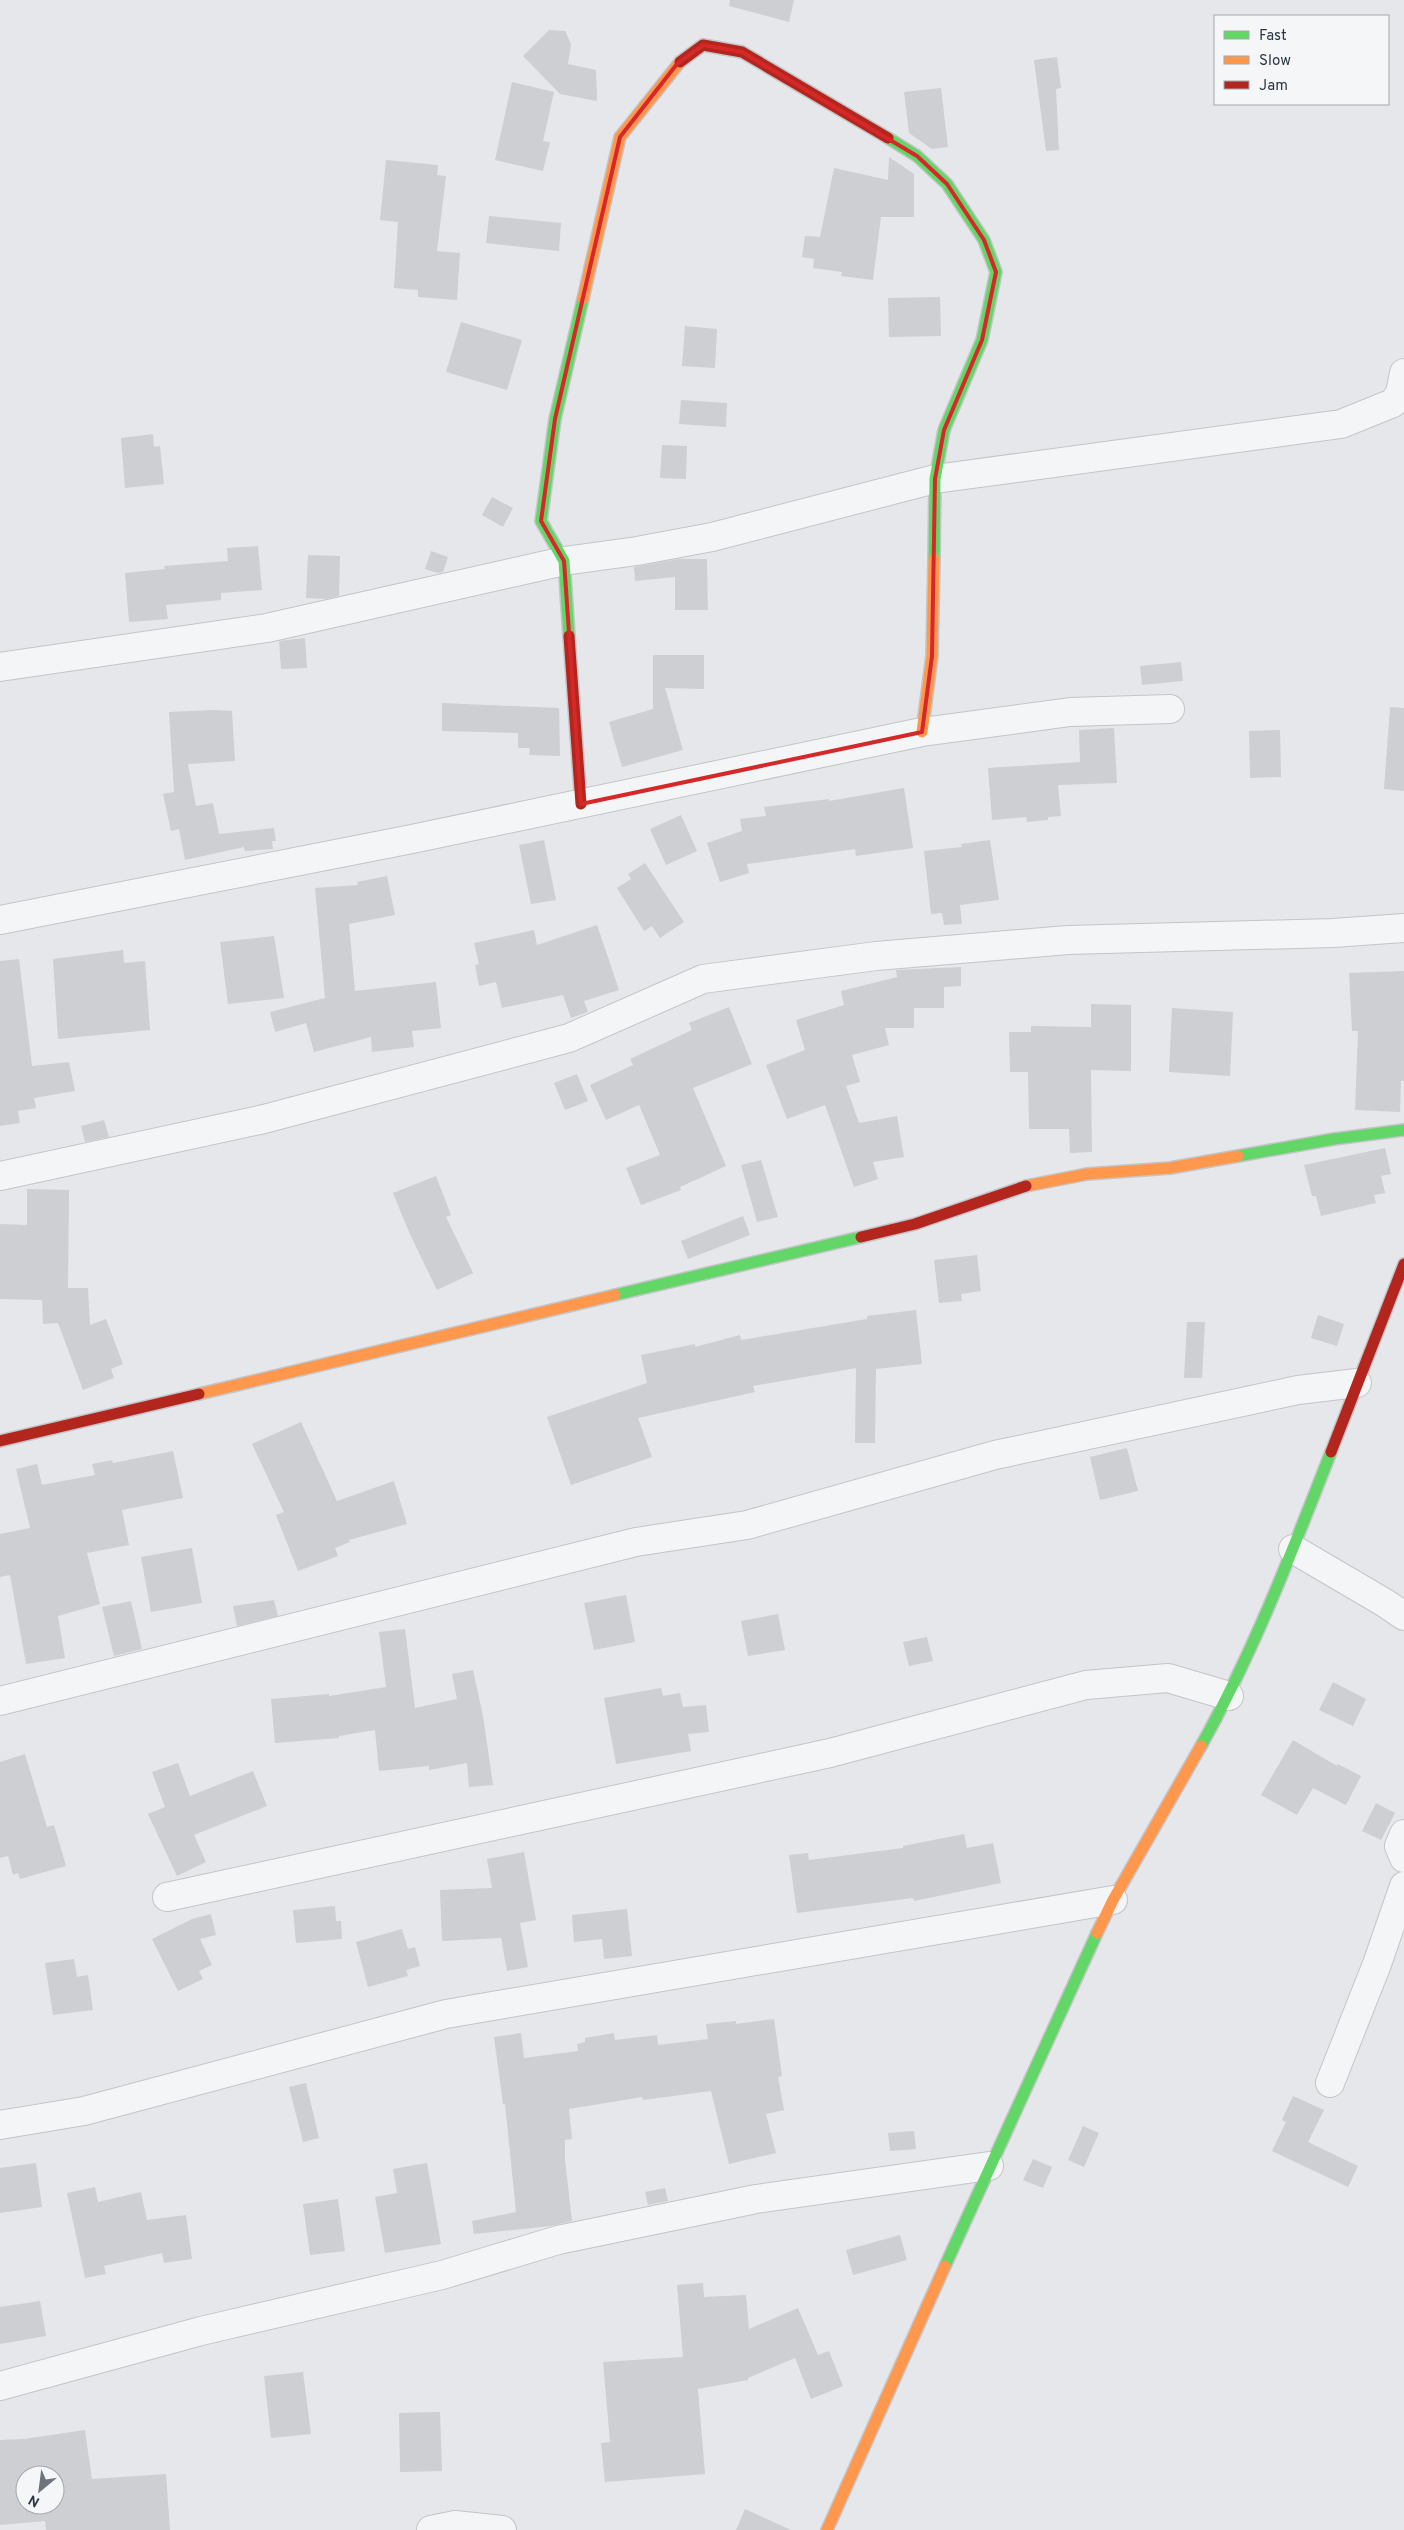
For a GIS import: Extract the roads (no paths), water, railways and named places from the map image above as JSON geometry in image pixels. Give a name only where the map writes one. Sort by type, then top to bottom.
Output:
[{"type":"street","points":[[581,804],[564,561],[542,521],[556,419],[620,137],[677,64],[704,45],[742,52],[917,156],[947,184],[984,240],[996,272],[982,340],[944,430],[935,479],[932,656],[922,732]]},
{"type":"street","points":[[0,666],[267,628],[564,561],[638,551],[712,537],[935,479],[1341,424],[1393,403],[1400,393],[1404,373]]},
{"type":"street","points":[[0,920],[581,804],[922,732],[1070,712],[1170,709]]},
{"type":"street","points":[[0,1176],[264,1120],[569,1038],[703,979],[876,956],[1068,940],[1314,934],[1404,928]]},
{"type":"street","points":[[0,1442],[916,1224],[1033,1184],[1087,1174],[1170,1168],[1334,1139],[1404,1130]]},
{"type":"street","points":[[827,2530],[989,2166],[1113,1900],[1229,1696],[1293,1549],[1404,1264]]},
{"type":"street","points":[[0,1702],[636,1542],[747,1525],[995,1455],[1298,1390],[1357,1382]]},
{"type":"street","points":[[1293,1549],[1404,1616]]},
{"type":"street","points":[[167,1897],[830,1753],[1086,1685],[1168,1678],[1229,1696]]},
{"type":"street","points":[[1404,1834],[1399,1846],[1404,1858]]},
{"type":"street","points":[[1330,2083],[1377,1964],[1404,1886]]},
{"type":"street","points":[[0,2125],[84,2111],[446,2014],[1113,1900]]},
{"type":"street","points":[[0,2386],[201,2331],[442,2276],[558,2240],[756,2199],[989,2166]]},
{"type":"street","points":[[431,2530],[455,2525],[502,2530]]}]
